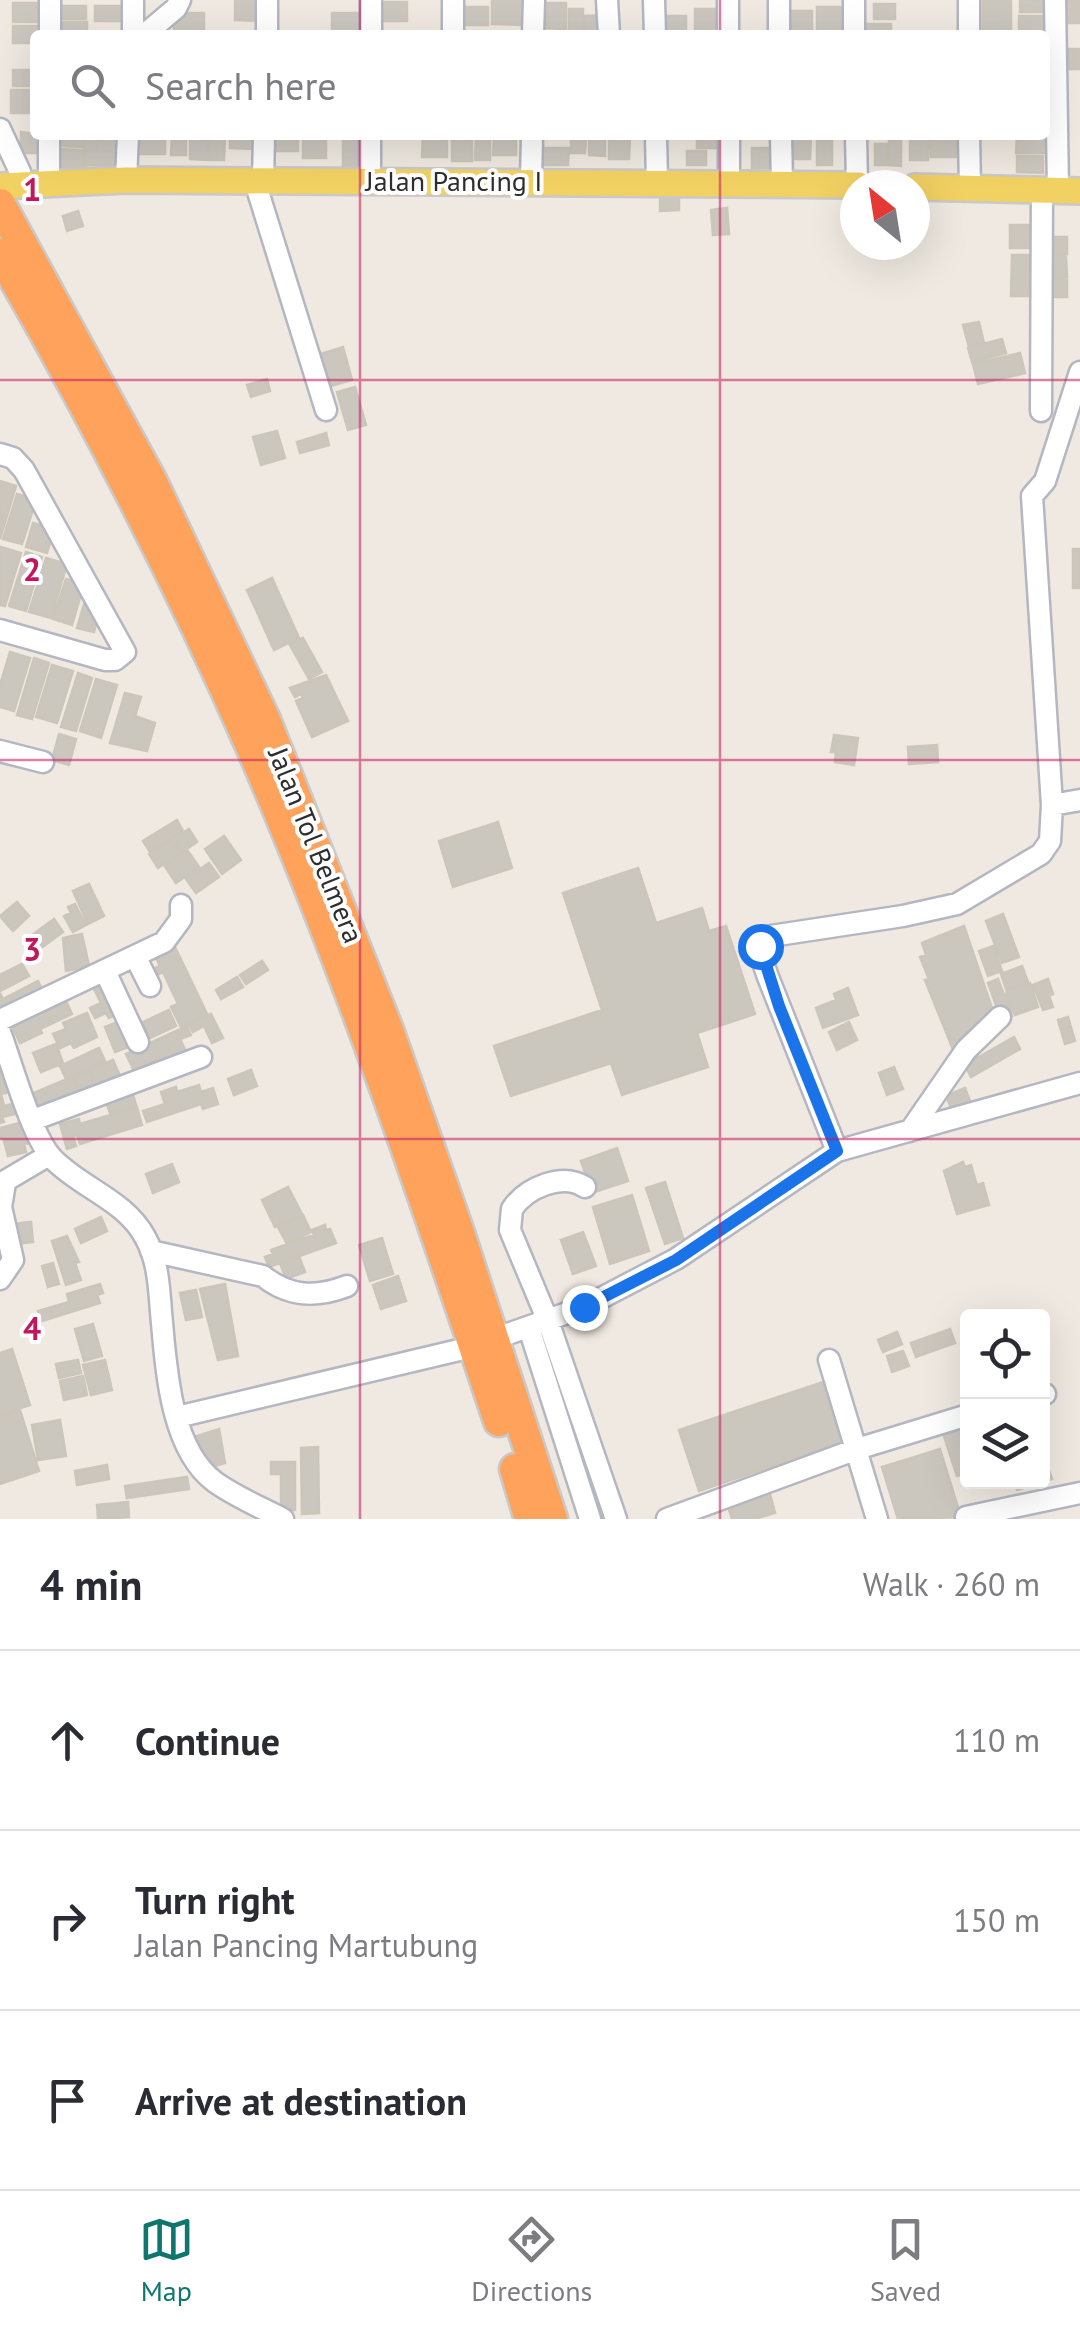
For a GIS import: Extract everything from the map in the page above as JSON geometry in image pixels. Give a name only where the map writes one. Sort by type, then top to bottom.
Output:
[{"type":"highway","name":"Jalan Tol Belmera","points":[[5,229],[258,765],[393,1106],[530,1519]]},
{"type":"highway","name":"Jalan Tol Belmera","points":[[5,229],[182,542],[280,754],[388,1030],[552,1519]]},
{"type":"main road","name":"Jalan Pancing I","points":[[7,177],[48,182],[370,180],[840,185]]},
{"type":"main road","points":[[930,188],[1060,191]]},
{"type":"street","points":[[50,0],[50,30]]},
{"type":"street","points":[[132,0],[132,30]]},
{"type":"street","points":[[150,30],[180,0]]},
{"type":"street","points":[[266,30],[268,0]]},
{"type":"street","points":[[371,0],[371,30]]},
{"type":"street","points":[[453,0],[453,30]]},
{"type":"street","points":[[534,0],[534,30]]},
{"type":"street","points":[[606,0],[609,30]]},
{"type":"street","points":[[654,0],[655,30]]},
{"type":"street","points":[[728,0],[728,30]]},
{"type":"street","points":[[779,0],[779,30]]},
{"type":"street","points":[[854,0],[854,30]]},
{"type":"street","points":[[969,0],[969,30]]},
{"type":"street","points":[[1042,411],[1060,191],[1054,0]]},
{"type":"street","points":[[0,129],[7,177]]},
{"type":"street","points":[[48,182],[49,140]]},
{"type":"street","points":[[126,180],[128,140]]},
{"type":"street","points":[[263,140],[259,182],[326,410]]},
{"type":"street","points":[[370,140],[370,180]]},
{"type":"street","points":[[531,182],[532,140]]},
{"type":"street","points":[[656,140],[657,183]]},
{"type":"street","points":[[729,140],[729,184]]},
{"type":"street","points":[[781,140],[782,184]]},
{"type":"street","points":[[856,140],[857,170]]},
{"type":"street","points":[[970,140],[970,190]]},
{"type":"street","points":[[837,1151],[759,951],[763,940],[957,904],[1042,854],[1050,841],[1052,804],[1032,496],[1045,481],[1080,372]]},
{"type":"street","points":[[0,454],[13,458],[24,470],[125,652],[110,661],[0,630]]},
{"type":"street","points":[[0,751],[44,762]]},
{"type":"street","points":[[1052,804],[1080,800]]},
{"type":"street","points":[[0,1020],[164,942],[181,919],[181,905]]},
{"type":"street","points":[[134,956],[150,986]]},
{"type":"street","points":[[106,971],[138,1042]]},
{"type":"street","points":[[910,1130],[966,1050],[1000,1018]]},
{"type":"street","points":[[0,1032],[38,1137],[49,1155],[71,1177],[121,1208],[145,1236],[158,1272],[172,1399],[191,1454],[213,1481],[283,1519]]},
{"type":"street","points":[[33,1120],[201,1057]]},
{"type":"street","points":[[505,1335],[584,1307],[676,1260],[837,1151],[1080,1083]]},
{"type":"street","points":[[0,1279],[13,1260],[1,1206],[2,1184],[49,1155]]},
{"type":"street","points":[[586,1187],[576,1182],[549,1185],[521,1196],[512,1209],[510,1230],[590,1519]]},
{"type":"street","points":[[151,1251],[263,1276],[277,1287],[298,1294],[328,1294],[346,1286]]},
{"type":"street","points":[[538,1324],[616,1519]]},
{"type":"street","points":[[178,1417],[459,1350]]},
{"type":"street","points":[[829,1360],[877,1519]]},
{"type":"street","points":[[674,1518],[857,1449],[960,1418]]},
{"type":"street","points":[[965,1518],[1080,1493]]},
{"type":"building","points":[[235,0],[262,0],[262,21],[235,20]]},
{"type":"building","points":[[492,0],[523,0],[522,25],[492,24]]},
{"type":"building","points":[[1020,0],[1049,0],[1049,12],[1020,12]]},
{"type":"building","points":[[1066,0],[1080,0],[1080,23],[1066,23]]},
{"type":"building","points":[[983,1],[1011,1],[1011,30],[983,30]]},
{"type":"building","points":[[375,2],[407,2],[407,21],[375,21]]},
{"type":"building","points":[[13,3],[39,3],[39,22],[13,22]]},
{"type":"building","points":[[540,3],[566,3],[566,29],[539,28]]},
{"type":"building","points":[[874,4],[895,4],[895,19],[874,19]]},
{"type":"building","points":[[56,6],[86,6],[86,19],[56,19]]},
{"type":"building","points":[[95,6],[123,6],[123,21],[95,21]]},
{"type":"building","points":[[463,7],[488,7],[488,25],[463,25]]},
{"type":"building","points":[[817,7],[844,7],[844,30],[817,30]]},
{"type":"building","points":[[569,9],[583,9],[583,30],[569,30]]},
{"type":"building","points":[[695,9],[721,9],[721,30],[695,30]]},
{"type":"building","points":[[792,11],[812,11],[812,30],[791,30]]},
{"type":"building","points":[[174,13],[204,13],[204,30],[174,30]]},
{"type":"building","points":[[332,13],[363,13],[362,30],[332,30]]},
{"type":"building","points":[[603,15],[604,30],[585,30],[585,16]]},
{"type":"building","points":[[662,16],[686,16],[686,30],[662,30]]},
{"type":"building","points":[[1019,16],[1049,16],[1049,30],[1019,30]]},
{"type":"building","points":[[54,22],[87,22],[87,30],[54,30]]},
{"type":"building","points":[[861,24],[891,24],[891,30],[861,30]]},
{"type":"building","points":[[13,26],[42,26],[42,30],[30,30],[30,43],[13,43]]},
{"type":"building","points":[[1065,49],[1080,49],[1080,69],[1065,69]]},
{"type":"building","points":[[13,70],[30,70],[30,86],[13,86]]},
{"type":"building","points":[[11,90],[30,90],[30,113],[11,113]]},
{"type":"building","points":[[21,132],[30,133],[30,140],[42,140],[42,153],[21,153]]},
{"type":"building","points":[[54,140],[85,140],[85,147],[54,146]]},
{"type":"building","points":[[84,140],[121,140],[119,166],[83,165]]},
{"type":"building","points":[[97,140],[118,140],[118,151],[97,151]]},
{"type":"building","points":[[138,140],[165,140],[165,154],[137,154]]},
{"type":"building","points":[[172,140],[186,140],[186,155],[171,155]]},
{"type":"building","points":[[190,140],[208,140],[208,160],[190,159]]},
{"type":"building","points":[[210,140],[225,140],[224,160],[210,160]]},
{"type":"building","points":[[230,140],[257,140],[257,149],[230,148]]},
{"type":"building","points":[[275,140],[298,140],[298,151],[274,151]]},
{"type":"building","points":[[303,140],[326,140],[326,158],[303,158]]},
{"type":"building","points":[[343,140],[364,140],[364,168],[343,168]]},
{"type":"building","points":[[423,140],[447,140],[447,157],[422,157]]},
{"type":"building","points":[[452,140],[472,140],[472,161],[452,161]]},
{"type":"building","points":[[476,140],[490,140],[490,160],[475,160]]},
{"type":"building","points":[[494,140],[516,140],[516,155],[493,155]]},
{"type":"building","points":[[571,140],[586,140],[585,153],[571,153]]},
{"type":"building","points":[[589,140],[605,140],[605,156],[589,155]]},
{"type":"building","points":[[609,140],[630,140],[629,159],[609,159]]},
{"type":"building","points":[[697,140],[726,140],[725,148],[697,148]]},
{"type":"building","points":[[784,140],[811,140],[810,159],[784,159]]},
{"type":"building","points":[[817,140],[832,140],[832,165],[817,165]]},
{"type":"building","points":[[889,140],[901,140],[901,166],[889,165]]},
{"type":"building","points":[[910,140],[929,140],[928,160],[910,160]]},
{"type":"building","points":[[931,140],[966,140],[966,157],[931,157]]},
{"type":"building","points":[[1017,140],[1048,140],[1048,153],[1016,153]]},
{"type":"building","points":[[875,144],[887,144],[887,165],[875,165]]},
{"type":"building","points":[[540,148],[569,148],[568,165],[540,165]]},
{"type":"building","points":[[752,148],[774,148],[773,168],[752,168]]},
{"type":"building","points":[[54,149],[86,150],[86,167],[54,167]]},
{"type":"building","points":[[687,151],[706,151],[706,165],[687,165]]},
{"type":"building","points":[[1017,156],[1043,156],[1043,173],[1017,172]]},
{"type":"building","points":[[679,196],[679,210],[660,211],[660,197]]},
{"type":"building","points":[[727,208],[729,234],[713,235],[711,210]]},
{"type":"building","points":[[78,211],[83,226],[67,231],[63,216]]},
{"type":"building","points":[[1010,225],[1031,225],[1031,248],[1010,248]]},
{"type":"building","points":[[1048,237],[1067,237],[1067,254],[1049,255]]},
{"type":"building","points":[[1012,255],[1030,255],[1030,296],[1011,296]]},
{"type":"building","points":[[1047,256],[1066,256],[1067,277],[1047,278]]},
{"type":"building","points":[[1067,279],[1067,297],[1048,297],[1047,280]]},
{"type":"building","points":[[979,322],[984,343],[969,347],[963,325]]},
{"type":"building","points":[[1002,339],[1006,353],[972,362],[968,348]]},
{"type":"building","points":[[343,347],[352,380],[327,387],[317,355]]},
{"type":"building","points":[[1020,353],[1025,373],[978,384],[973,364]]},
{"type":"building","points":[[267,379],[270,391],[251,397],[247,385]]},
{"type":"building","points":[[355,387],[366,425],[348,430],[337,392]]},
{"type":"building","points":[[277,431],[285,458],[261,465],[253,437]]},
{"type":"building","points":[[326,433],[329,445],[300,453],[297,442]]},
{"type":"building","points":[[0,481],[16,486],[0,539]]},
{"type":"building","points":[[17,494],[36,500],[22,544],[3,539]]},
{"type":"building","points":[[33,523],[54,529],[47,553],[26,547]]},
{"type":"building","points":[[1,547],[21,553],[5,606],[0,605]]},
{"type":"building","points":[[1073,549],[1080,549],[1080,588],[1073,588]]},
{"type":"building","points":[[26,552],[42,557],[26,611],[9,606]]},
{"type":"building","points":[[46,558],[67,564],[51,618],[29,612]]},
{"type":"building","points":[[272,578],[299,638],[274,650],[247,590]]},
{"type":"building","points":[[66,579],[84,584],[72,625],[53,619]]},
{"type":"building","points":[[84,604],[100,609],[94,632],[77,628]]},
{"type":"building","points":[[303,638],[322,672],[309,679],[290,645]]},
{"type":"building","points":[[10,652],[30,658],[14,711],[0,707],[0,685]]},
{"type":"building","points":[[34,658],[49,663],[32,719],[17,715]]},
{"type":"building","points":[[52,665],[73,671],[57,723],[36,717]]},
{"type":"building","points":[[78,673],[92,678],[76,731],[61,727]]},
{"type":"building","points":[[326,675],[348,721],[312,737],[296,701],[303,698],[301,694],[295,697],[290,688]]},
{"type":"building","points":[[96,679],[117,685],[101,738],[80,731]]},
{"type":"building","points":[[125,693],[141,697],[135,716],[155,723],[147,751],[110,743]]},
{"type":"building","points":[[59,734],[76,739],[69,765],[52,760]]},
{"type":"building","points":[[834,735],[858,738],[854,765],[835,762],[836,752],[831,752]]},
{"type":"building","points":[[937,745],[938,762],[909,764],[908,747]]},
{"type":"building","points":[[177,820],[183,831],[150,852],[143,841]]},
{"type":"building","points":[[498,822],[512,868],[453,887],[439,841]]},
{"type":"building","points":[[189,829],[197,842],[182,852],[174,838]]},
{"type":"building","points":[[224,836],[241,860],[222,874],[205,849]]},
{"type":"building","points":[[172,840],[180,853],[158,868],[149,854]]},
{"type":"building","points":[[187,850],[199,867],[176,883],[164,865]]},
{"type":"building","points":[[209,863],[219,877],[196,893],[186,879]]},
{"type":"building","points":[[638,868],[656,923],[702,908],[709,931],[726,926],[755,1014],[697,1033],[708,1067],[622,1095],[611,1063],[511,1096],[494,1046],[602,1010],[563,893]]},
{"type":"building","points":[[89,884],[104,916],[88,924],[73,891]]},
{"type":"building","points":[[17,902],[29,916],[13,931],[0,916]]},
{"type":"building","points":[[75,904],[86,925],[73,932],[64,916],[71,913],[68,907]]},
{"type":"building","points":[[1003,914],[1019,957],[1002,963],[986,921]]},
{"type":"building","points":[[54,919],[63,932],[34,953],[24,941]]},
{"type":"building","points":[[964,926],[995,1017],[956,1057],[925,980],[929,979],[920,957],[926,955],[922,943]]},
{"type":"building","points":[[82,934],[89,966],[66,971],[63,938]]},
{"type":"building","points":[[174,945],[207,1014],[181,1027],[171,1007],[178,1004],[163,972],[151,978],[148,971],[160,966],[154,954]]},
{"type":"building","points":[[993,946],[1002,971],[988,976],[979,951]]},
{"type":"building","points":[[262,961],[268,970],[246,984],[240,975]]},
{"type":"building","points":[[22,964],[29,976],[0,991],[0,975]]},
{"type":"building","points":[[1022,966],[1028,982],[1006,989],[1001,974]]},
{"type":"building","points":[[237,977],[243,987],[221,999],[216,990]]},
{"type":"building","points":[[998,979],[1012,1016],[1001,1019],[988,983]]},
{"type":"building","points":[[1048,979],[1053,1007],[1043,1010],[1033,985]]},
{"type":"building","points":[[38,981],[45,995],[6,1016],[0,1006],[0,993],[3,999]]},
{"type":"building","points":[[106,982],[121,1012],[109,1018],[106,1013],[95,1018],[90,1008],[101,1003],[94,989]]},
{"type":"building","points":[[1030,983],[1038,1007],[1015,1015],[1007,990]]},
{"type":"building","points":[[848,988],[858,1015],[823,1028],[816,1008],[836,1000],[834,994]]},
{"type":"building","points":[[65,999],[72,1014],[20,1043],[11,1024]]},
{"type":"building","points":[[169,1010],[176,1026],[150,1038],[143,1022]]},
{"type":"building","points":[[87,1013],[97,1037],[74,1048],[71,1043],[60,1048],[53,1034],[66,1029],[63,1023]]},
{"type":"building","points":[[211,1014],[223,1038],[212,1043],[204,1026],[193,1032],[189,1024]]},
{"type":"building","points":[[1068,1017],[1075,1041],[1065,1044],[1058,1020]]},
{"type":"building","points":[[120,1021],[131,1046],[115,1052],[105,1027]]},
{"type":"building","points":[[849,1022],[857,1040],[837,1050],[829,1032]]},
{"type":"building","points":[[187,1026],[191,1035],[180,1039],[188,1056],[138,1079],[126,1054]]},
{"type":"building","points":[[1014,1037],[1020,1049],[971,1077],[965,1065]]},
{"type":"building","points":[[56,1044],[63,1063],[41,1072],[33,1053]]},
{"type":"building","points":[[99,1048],[105,1061],[66,1079],[60,1066]]},
{"type":"building","points":[[0,1057],[14,1091],[1,1094],[4,1106],[13,1104],[15,1114],[2,1117],[4,1122],[0,1123]]},
{"type":"building","points":[[113,1060],[121,1078],[100,1092],[90,1070]]},
{"type":"building","points":[[894,1067],[903,1089],[887,1095],[879,1073]]},
{"type":"building","points":[[89,1070],[97,1088],[81,1095],[74,1077]]},
{"type":"building","points":[[251,1070],[257,1086],[234,1095],[228,1079]]},
{"type":"building","points":[[72,1077],[79,1093],[41,1110],[34,1093]]},
{"type":"building","points":[[199,1085],[201,1092],[213,1088],[218,1104],[203,1109],[201,1104],[147,1122],[143,1111],[165,1104],[161,1092]]},
{"type":"building","points":[[965,1088],[970,1101],[951,1108],[946,1096]]},
{"type":"building","points":[[132,1091],[136,1105],[110,1113],[105,1099]]},
{"type":"building","points":[[137,1107],[142,1125],[80,1144],[77,1135],[73,1136],[76,1146],[67,1149],[60,1124],[79,1119],[80,1124]]},
{"type":"building","points":[[27,1121],[31,1143],[24,1144],[26,1152],[8,1156],[0,1128]]},
{"type":"building","points":[[617,1148],[628,1181],[592,1193],[581,1161]]},
{"type":"building","points":[[963,1162],[965,1167],[971,1165],[977,1185],[983,1183],[989,1205],[957,1214],[944,1171]]},
{"type":"building","points":[[172,1164],[179,1182],[153,1193],[146,1174]]},
{"type":"building","points":[[665,1182],[683,1238],[665,1244],[646,1188]]},
{"type":"building","points":[[288,1187],[302,1214],[275,1227],[262,1200]]},
{"type":"building","points":[[632,1195],[649,1251],[610,1264],[593,1207]]},
{"type":"building","points":[[303,1215],[311,1232],[287,1244],[278,1227]]},
{"type":"building","points":[[101,1217],[107,1231],[81,1243],[75,1229]]},
{"type":"building","points":[[31,1222],[33,1242],[15,1244],[13,1224]]},
{"type":"building","points":[[325,1225],[336,1243],[269,1267],[265,1257],[273,1254],[271,1250],[314,1235],[312,1230]]},
{"type":"building","points":[[583,1232],[596,1266],[573,1274],[561,1240]]},
{"type":"building","points":[[67,1236],[79,1262],[75,1263],[81,1280],[66,1285],[52,1241]]},
{"type":"building","points":[[382,1238],[393,1274],[370,1281],[359,1245]]},
{"type":"building","points":[[299,1256],[305,1272],[286,1279],[280,1263]]},
{"type":"building","points":[[53,1263],[59,1284],[48,1287],[42,1266]]},
{"type":"building","points":[[398,1276],[406,1301],[381,1309],[373,1285]]},
{"type":"building","points":[[100,1284],[100,1303],[42,1321],[38,1311],[69,1302],[67,1294]]},
{"type":"building","points":[[225,1284],[238,1356],[218,1360],[200,1289]]},
{"type":"building","points":[[196,1290],[202,1317],[186,1320],[180,1293]]},
{"type":"building","points":[[93,1324],[102,1356],[84,1361],[75,1329]]},
{"type":"building","points":[[950,1329],[955,1343],[916,1357],[911,1343]]},
{"type":"building","points":[[897,1332],[902,1344],[883,1352],[878,1340]]},
{"type":"building","points":[[12,1349],[30,1405],[0,1415],[0,1353]]},
{"type":"building","points":[[903,1351],[909,1366],[892,1372],[887,1356]]},
{"type":"building","points":[[78,1360],[81,1373],[59,1378],[56,1364]]},
{"type":"building","points":[[105,1360],[112,1390],[91,1395],[83,1365]]},
{"type":"building","points":[[83,1376],[87,1395],[64,1400],[60,1381]]},
{"type":"building","points":[[829,1380],[849,1440],[699,1491],[679,1430]]},
{"type":"building","points":[[20,1410],[39,1471],[0,1484],[0,1417]]},
{"type":"building","points":[[60,1420],[66,1456],[38,1460],[32,1425]]},
{"type":"building","points":[[960,1428],[960,1475],[957,1476],[943,1433]]},
{"type":"building","points":[[219,1429],[225,1463],[210,1468],[197,1436]]},
{"type":"building","points":[[318,1447],[319,1513],[302,1514],[301,1448]]},
{"type":"building","points":[[940,1449],[961,1517],[898,1519],[882,1467]]},
{"type":"building","points":[[271,1462],[295,1462],[295,1510],[281,1510],[281,1474],[271,1474]]},
{"type":"building","points":[[107,1465],[109,1479],[77,1485],[75,1471]]},
{"type":"building","points":[[187,1477],[189,1489],[127,1498],[125,1486]]},
{"type":"building","points":[[770,1494],[775,1513],[754,1519],[732,1519],[728,1506]]},
{"type":"building","points":[[128,1502],[129,1517],[98,1519],[97,1505]]},
{"type":"route","points":[[584,1307],[676,1260],[837,1151],[779,1006],[760,946]]}]
